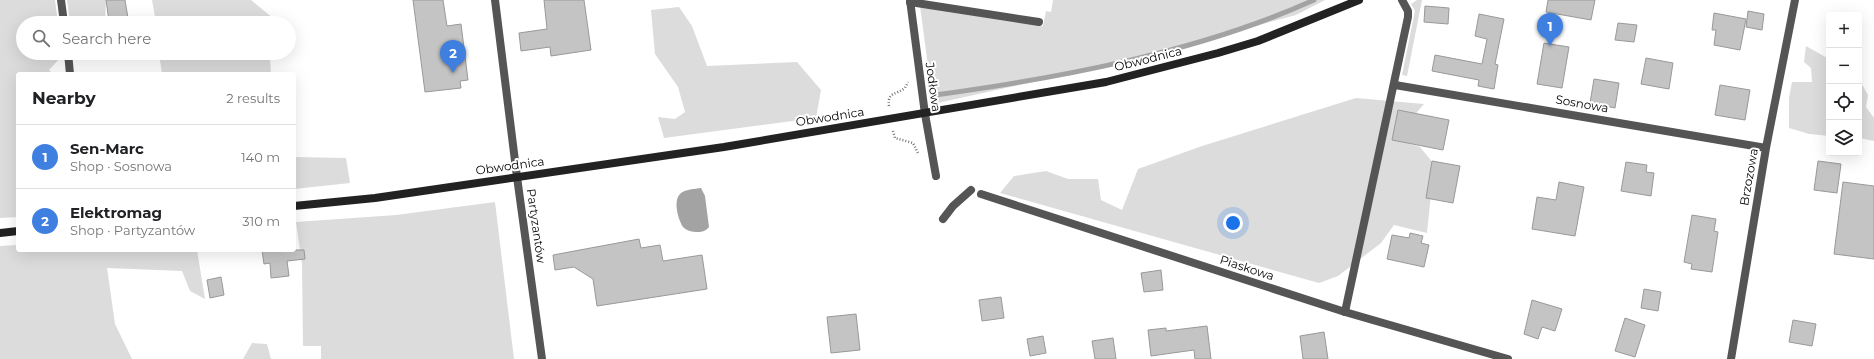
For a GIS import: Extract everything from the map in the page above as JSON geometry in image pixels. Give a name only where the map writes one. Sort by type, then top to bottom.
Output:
[{"type":"main road","name":"Obwodnica","points":[[296,206],[375,198],[724,147],[1106,82],[1162,68],[1258,40],[1295,27],[1359,0]]},
{"type":"main road","points":[[0,233],[16,231]]},
{"type":"street","points":[[61,0],[63,16]]},
{"type":"street","name":"Partyzantów","points":[[496,0],[517,178],[542,359]]},
{"type":"street","points":[[1346,312],[1395,85],[1408,17],[1408,11],[1402,0]]},
{"type":"street","name":"Brzozowa","points":[[1731,359],[1766,148],[1796,0]]},
{"type":"street","points":[[910,1],[1039,22]]},
{"type":"street","name":"Jodłowa","points":[[910,1],[925,114],[936,176]]},
{"type":"street","points":[[69,60],[70,72]]},
{"type":"street","name":"Sosnowa","points":[[1395,85],[1766,148]]},
{"type":"street","points":[[944,220],[953,206],[971,190]]},
{"type":"street","name":"Piaskowa","points":[[981,194],[1346,312],[1504,358]]},
{"type":"path","points":[[889,106],[888,100],[890,96],[905,88],[908,80]]},
{"type":"path","points":[[893,132],[895,138],[913,143],[917,150],[918,158]]},
{"type":"shaded area","points":[[0,0],[55,0],[57,16],[16,16],[16,60],[58,60],[49,70],[51,72],[16,72],[16,217],[0,218]]},
{"type":"shaded area","points":[[67,0],[106,0],[105,16],[69,16]]},
{"type":"shaded area","points":[[152,0],[251,0],[270,16],[155,16]]},
{"type":"shaded area","points":[[1053,0],[1325,0],[1296,15],[1120,63],[933,104],[920,6],[1043,26],[1046,11],[1051,12]]},
{"type":"shaded area","points":[[1417,0],[1422,0],[1407,76],[1402,75],[1415,11],[1411,4]]},
{"type":"shaded area","points":[[679,7],[692,26],[707,66],[797,62],[821,90],[816,118],[664,138],[658,117],[675,119],[685,112],[678,87],[655,54],[651,10]]},
{"type":"shaded area","points":[[1806,46],[1826,57],[1826,136],[1809,134],[1789,128],[1789,98],[1792,82],[1812,82],[1811,68],[1804,62]]},
{"type":"shaded area","points":[[160,60],[270,60],[271,72],[162,72]]},
{"type":"shaded area","points":[[1862,84],[1868,95],[1866,107],[1874,118],[1874,141],[1862,139]]},
{"type":"shaded area","points":[[1356,98],[1424,104],[1412,118],[1403,142],[1420,147],[1434,164],[1427,233],[1394,225],[1381,243],[1338,276],[1319,283],[1000,193],[1014,176],[1046,171],[1068,179],[1098,179],[1101,200],[1122,210],[1138,169],[1202,146]]},
{"type":"shaded area","points":[[296,157],[346,158],[350,183],[296,189]]},
{"type":"shaded area","points":[[701,188],[705,196],[709,227],[698,232],[688,230],[683,227],[678,215],[677,201],[682,192]]},
{"type":"shaded area","points":[[495,202],[514,359],[321,359],[321,346],[303,346],[302,264],[296,222],[396,215]]},
{"type":"shaded area","points":[[16,245],[16,252],[197,252],[205,299],[190,291],[182,271],[107,268],[115,324],[132,359],[0,359],[0,246]]},
{"type":"shaded area","points":[[252,343],[267,344],[271,359],[243,359]]},
{"type":"building","points":[[106,0],[125,0],[128,16],[108,16]]},
{"type":"building","points":[[413,0],[443,0],[447,26],[461,24],[468,80],[460,81],[461,88],[425,92]]},
{"type":"building","points":[[544,0],[584,0],[591,50],[551,56],[550,47],[521,51],[519,33],[547,29]]},
{"type":"building","points":[[1548,0],[1595,0],[1591,20],[1546,12]]},
{"type":"building","points":[[1425,6],[1449,8],[1448,24],[1424,22]]},
{"type":"building","points":[[1748,11],[1764,14],[1762,30],[1746,27]]},
{"type":"building","points":[[1714,13],[1746,19],[1740,50],[1714,45],[1716,30],[1712,30]]},
{"type":"building","points":[[1479,14],[1504,19],[1495,64],[1498,65],[1494,89],[1478,86],[1479,80],[1432,71],[1435,55],[1482,64],[1487,39],[1475,36]]},
{"type":"building","points":[[1618,23],[1637,25],[1634,42],[1615,40]]},
{"type":"building","points":[[1544,43],[1569,47],[1562,88],[1537,84]]},
{"type":"building","points":[[1646,58],[1673,63],[1669,89],[1641,84]]},
{"type":"building","points":[[1594,79],[1619,83],[1615,108],[1590,103]]},
{"type":"building","points":[[1720,85],[1750,90],[1745,120],[1715,115]]},
{"type":"building","points":[[1398,110],[1449,120],[1443,150],[1392,140]]},
{"type":"building","points":[[1432,161],[1460,166],[1453,203],[1426,198]]},
{"type":"building","points":[[1818,161],[1841,164],[1837,193],[1814,190]]},
{"type":"building","points":[[1626,162],[1647,165],[1646,172],[1654,173],[1651,196],[1621,191]]},
{"type":"building","points":[[1559,182],[1584,187],[1575,236],[1532,229],[1537,197],[1556,200]]},
{"type":"building","points":[[1843,182],[1874,186],[1874,259],[1834,254]]},
{"type":"building","points":[[1692,215],[1716,219],[1714,231],[1718,232],[1712,272],[1691,269],[1692,264],[1684,262]]},
{"type":"building","points":[[1410,233],[1423,236],[1421,243],[1429,245],[1424,267],[1387,259],[1392,235],[1409,238]]},
{"type":"building","points":[[639,239],[641,248],[660,245],[663,261],[702,255],[707,289],[597,306],[593,279],[574,267],[555,270],[553,255]]},
{"type":"building","points":[[296,250],[304,250],[305,259],[287,261],[289,276],[271,278],[270,263],[264,264],[262,252],[296,252]]},
{"type":"building","points":[[1161,270],[1163,290],[1144,292],[1141,273]]},
{"type":"building","points":[[221,277],[224,295],[210,298],[207,280]]},
{"type":"building","points":[[1644,289],[1661,292],[1658,311],[1641,308]]},
{"type":"building","points":[[1001,297],[1004,318],[982,321],[979,300]]},
{"type":"building","points":[[1532,300],[1562,309],[1555,331],[1542,327],[1538,339],[1524,334]]},
{"type":"building","points":[[856,314],[860,350],[831,353],[827,317]]},
{"type":"building","points":[[1625,318],[1645,325],[1635,357],[1615,351]]},
{"type":"building","points":[[1793,320],[1816,324],[1812,346],[1789,342]]},
{"type":"building","points":[[1207,326],[1211,359],[1195,359],[1194,350],[1151,356],[1148,330],[1166,328],[1166,331]]},
{"type":"building","points":[[1324,332],[1328,359],[1303,359],[1300,336]]},
{"type":"building","points":[[1043,336],[1046,353],[1030,356],[1027,339]]},
{"type":"building","points":[[1113,338],[1116,359],[1095,359],[1092,341]]},
{"type":"waterway","points":[[935,95],[1031,80],[1128,61],[1224,34],[1270,18],[1314,0]]},
{"type":"place","name":"Sen-Marc","points":[[1550,46]]},
{"type":"place","name":"Elektromag","points":[[453,73]]}]
